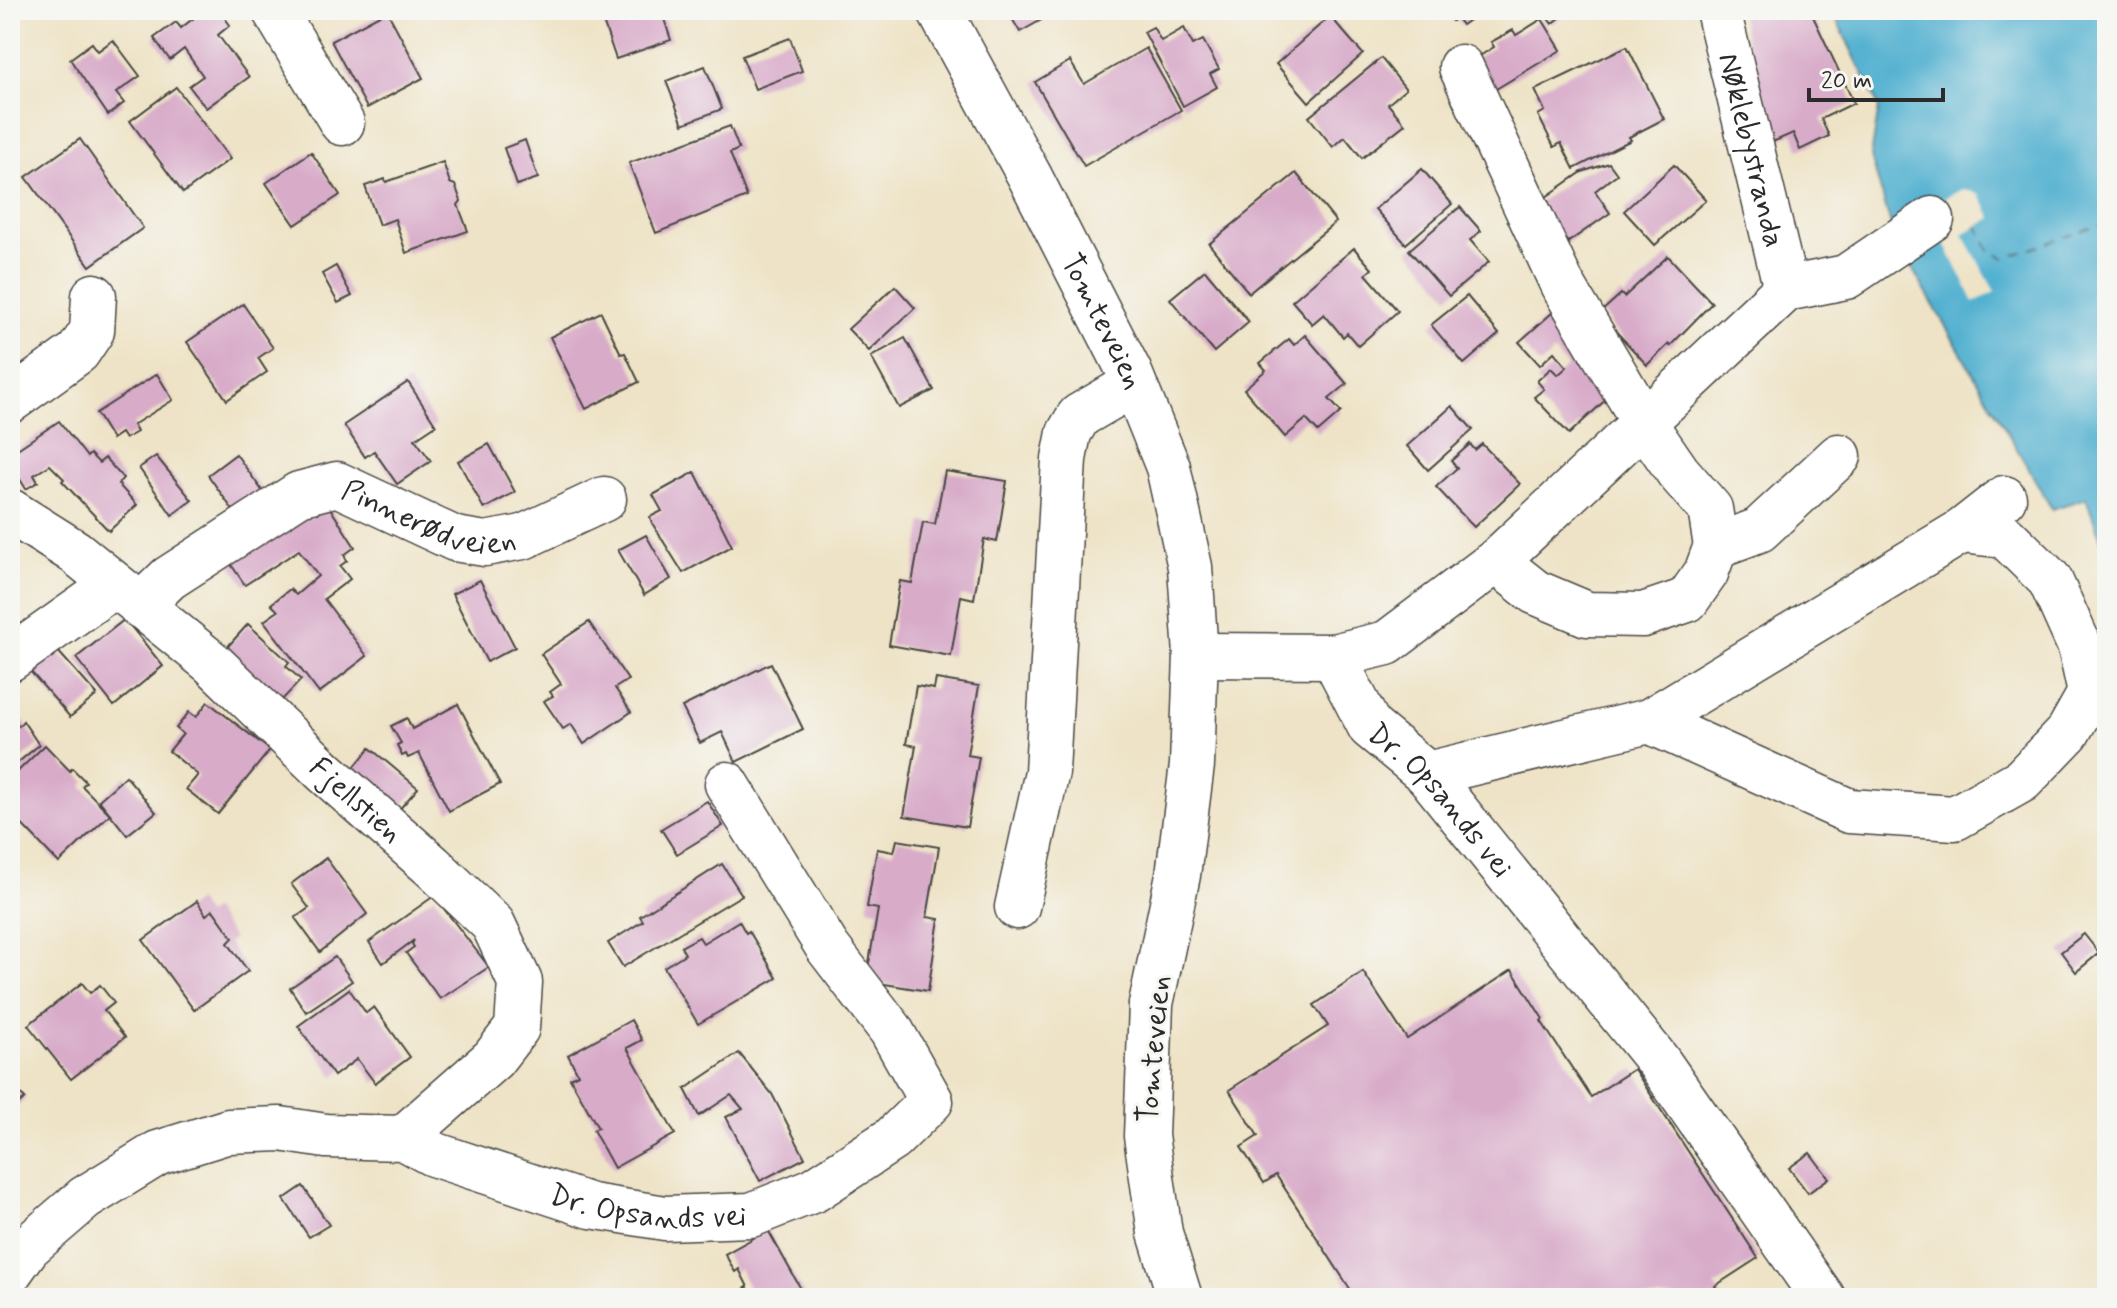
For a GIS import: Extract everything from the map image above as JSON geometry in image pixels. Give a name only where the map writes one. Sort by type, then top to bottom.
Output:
[{"type":"street","points":[[274,10],[342,123]]},
{"type":"street","name":"Tomteveien","points":[[939,10],[1030,177],[1134,384],[1168,467],[1190,567],[1196,655],[1192,765],[1180,859],[1151,1004],[1146,1136],[1160,1233],[1180,1298]]},
{"type":"street","name":"Nøklebystranda","points":[[1718,10],[1786,289]]},
{"type":"street","points":[[1461,67],[1562,284],[1645,424],[1678,472],[1710,509],[1716,546],[1706,573],[1687,600],[1643,615],[1587,614],[1535,592],[1496,561]]},
{"type":"street","points":[[1196,655],[1333,656],[1387,643],[1496,561],[1786,289],[1846,277],[1932,219]]},
{"type":"street","points":[[10,401],[78,352],[92,331],[94,296]]},
{"type":"street","points":[[1017,907],[1047,772],[1064,459],[1069,433],[1079,416],[1134,384]]},
{"type":"street","points":[[1716,546],[1759,530],[1839,456]]},
{"type":"street","name":"Pinnerødveien","points":[[10,659],[126,596],[169,578],[299,494],[337,484],[455,539],[485,544],[523,537],[604,499]]},
{"type":"street","points":[[1427,774],[1649,721],[1962,531],[2004,498]]},
{"type":"street","name":"Fjellstien","points":[[10,511],[75,552],[212,663],[325,772],[493,924],[520,982],[517,1028],[493,1059],[403,1138]]},
{"type":"street","points":[[1649,721],[1849,811],[1955,818],[2022,780],[2068,732],[2090,693],[2080,647],[2050,580],[2005,536],[1962,531]]},
{"type":"street","name":"Dr. Opsands vei","points":[[1333,656],[1370,727],[1427,774],[1658,1061],[1823,1298]]},
{"type":"street","name":"Dr. Opsands vei","points":[[16,1247],[85,1198],[158,1153],[229,1131],[280,1129],[326,1136],[403,1138],[433,1154],[591,1206],[665,1218],[751,1215],[814,1190],[892,1139],[931,1101],[891,1030],[828,948],[727,784]]},
{"type":"water","points":[[1832,10],[2107,10],[2107,557],[2086,498],[2052,509],[1895,239],[1871,157],[1879,107]]},
{"type":"pier","points":[[1963,189],[1979,194],[1992,218],[1963,234],[1995,292],[1974,302],[1927,207]]},
{"type":"building","points":[[204,10],[219,10],[230,25],[218,35],[249,77],[206,108],[189,86],[203,76],[184,49],[170,60],[154,38],[176,22],[181,28]]},
{"type":"building","points":[[599,10],[661,10],[671,40],[616,59]]},
{"type":"building","points":[[1007,10],[1059,10],[1020,32]]},
{"type":"building","points":[[1443,10],[1483,10],[1462,25],[1456,17],[1452,21]]},
{"type":"building","points":[[1542,10],[1570,10],[1552,24]]},
{"type":"building","points":[[1740,10],[1810,10],[1854,103],[1821,119],[1829,136],[1800,150],[1793,133],[1768,144]]},
{"type":"building","points":[[387,11],[423,78],[367,108],[331,41]]},
{"type":"building","points":[[1330,16],[1363,54],[1309,102],[1276,64]]},
{"type":"building","points":[[1542,19],[1561,50],[1486,95],[1467,64],[1494,47],[1491,42],[1513,30],[1516,35]]},
{"type":"building","points":[[1153,27],[1161,41],[1184,28],[1193,45],[1203,40],[1219,69],[1210,74],[1217,87],[1183,106],[1144,32]]},
{"type":"building","points":[[790,38],[802,71],[755,89],[742,56]]},
{"type":"building","points":[[113,40],[140,76],[116,93],[124,103],[108,115],[70,59],[92,43],[98,51]]},
{"type":"building","points":[[1627,46],[1664,119],[1574,169],[1561,143],[1554,147],[1538,115],[1545,111],[1535,90]]},
{"type":"building","points":[[1146,48],[1181,110],[1084,166],[1035,82],[1070,61],[1084,84]]},
{"type":"building","points":[[1381,58],[1406,89],[1388,104],[1405,124],[1362,158],[1345,137],[1333,147],[1309,117]]},
{"type":"building","points":[[705,66],[722,109],[683,124],[666,81]]},
{"type":"building","points":[[176,87],[230,159],[183,193],[130,121]]},
{"type":"building","points":[[730,126],[739,149],[730,153],[747,197],[656,233],[629,163]]},
{"type":"building","points":[[80,139],[143,228],[90,266],[26,177]]},
{"type":"building","points":[[525,140],[538,178],[517,185],[504,148]]},
{"type":"building","points":[[311,152],[340,195],[295,225],[266,183]]},
{"type":"building","points":[[443,162],[450,183],[455,185],[461,201],[458,205],[468,231],[406,253],[395,219],[379,225],[365,186]]},
{"type":"building","points":[[1609,163],[1617,174],[1595,191],[1610,213],[1564,245],[1536,204],[1582,172]]},
{"type":"building","points":[[1674,165],[1706,200],[1655,245],[1624,211]]},
{"type":"building","points":[[1422,169],[1452,204],[1406,244],[1375,209]]},
{"type":"building","points":[[1296,173],[1336,222],[1249,293],[1209,244]]},
{"type":"building","points":[[1460,207],[1481,231],[1470,240],[1489,262],[1449,296],[1409,250]]},
{"type":"building","points":[[1354,248],[1372,269],[1366,274],[1398,311],[1358,346],[1347,333],[1343,337],[1324,314],[1312,324],[1292,301]]},
{"type":"building","points":[[1668,256],[1712,303],[1647,365],[1601,312],[1621,294],[1624,297]]},
{"type":"building","points":[[336,266],[352,296],[338,303],[322,274]]},
{"type":"building","points":[[1205,270],[1249,322],[1214,352],[1170,299]]},
{"type":"building","points":[[895,286],[915,308],[869,351],[848,329]]},
{"type":"building","points":[[1467,296],[1499,334],[1464,364],[1431,325]]},
{"type":"building","points":[[243,304],[273,348],[258,358],[267,372],[227,400],[187,342]]},
{"type":"building","points":[[601,312],[621,354],[625,353],[639,382],[586,409],[550,337]]},
{"type":"building","points":[[1552,313],[1589,352],[1580,360],[1612,394],[1569,434],[1534,397],[1544,389],[1537,381],[1551,368],[1558,375],[1567,367],[1554,352],[1540,365],[1519,342]]},
{"type":"building","points":[[1305,335],[1347,384],[1329,399],[1341,412],[1318,432],[1306,419],[1285,437],[1244,389],[1266,370],[1260,363],[1289,339],[1294,345]]},
{"type":"building","points":[[905,338],[934,390],[899,408],[871,357]]},
{"type":"building","points":[[157,374],[173,400],[133,425],[137,432],[125,439],[121,433],[112,439],[96,413]]},
{"type":"building","points":[[408,382],[436,425],[415,439],[431,461],[397,484],[374,451],[365,457],[344,425]]},
{"type":"building","points":[[1452,406],[1473,430],[1428,470],[1407,446]]},
{"type":"building","points":[[59,421],[87,457],[90,454],[99,463],[105,458],[123,478],[118,484],[137,505],[109,531],[50,465],[34,475],[38,482],[26,489],[10,463],[10,454]]},
{"type":"building","points":[[489,444],[515,492],[484,509],[458,461]]},
{"type":"building","points":[[1470,444],[1475,450],[1482,444],[1520,484],[1474,527],[1436,487],[1457,468],[1451,461]]},
{"type":"building","points":[[236,454],[266,496],[237,516],[208,475]]},
{"type":"building","points":[[156,456],[192,500],[172,515],[139,468]]},
{"type":"building","points":[[945,471],[1007,481],[997,542],[984,539],[974,599],[961,596],[951,656],[889,645],[900,581],[912,583],[923,522],[935,524]]},
{"type":"building","points":[[695,472],[732,546],[683,573],[650,517],[662,511],[653,495]]},
{"type":"building","points":[[311,502],[318,513],[328,505],[355,547],[344,555],[347,561],[340,566],[350,579],[324,599],[367,656],[319,693],[264,621],[278,611],[271,604],[290,589],[296,595],[318,576],[299,550],[245,585],[226,557]]},
{"type":"building","points":[[646,535],[671,579],[644,595],[618,550]]},
{"type":"building","points":[[480,580],[515,647],[487,662],[452,594]]},
{"type":"building","points":[[125,619],[163,666],[114,706],[76,658]]},
{"type":"building","points":[[589,622],[628,680],[615,688],[631,712],[584,744],[571,724],[563,729],[544,701],[553,696],[550,692],[561,684],[541,654]]},
{"type":"building","points":[[248,624],[289,662],[286,666],[301,680],[281,701],[222,653]]},
{"type":"building","points":[[57,650],[97,695],[70,717],[31,672]]},
{"type":"building","points":[[771,663],[803,729],[736,762],[722,732],[700,743],[682,707]]},
{"type":"building","points":[[936,679],[979,686],[967,755],[979,757],[967,827],[904,816],[916,746],[906,744],[916,686],[934,689]]},
{"type":"building","points":[[208,702],[270,750],[218,814],[186,789],[198,775],[169,751],[183,734],[176,728],[189,712],[196,717]]},
{"type":"building","points":[[458,704],[500,784],[449,811],[419,753],[408,758],[406,754],[402,756],[397,745],[401,743],[391,726],[407,718],[412,729]]},
{"type":"building","points":[[10,716],[19,726],[23,721],[39,745],[10,769]]},
{"type":"building","points":[[45,745],[70,771],[72,768],[86,782],[82,786],[110,814],[59,863],[10,812],[10,779]]},
{"type":"building","points":[[370,748],[418,788],[397,812],[350,772]]},
{"type":"building","points":[[126,776],[156,812],[127,835],[99,800]]},
{"type":"building","points":[[707,801],[723,826],[677,854],[661,829]]},
{"type":"building","points":[[897,840],[939,847],[927,917],[939,919],[928,991],[866,981],[878,909],[867,907],[877,849],[894,852]]},
{"type":"building","points":[[326,858],[367,914],[320,952],[295,918],[309,908],[291,884]]},
{"type":"building","points":[[722,864],[742,895],[623,967],[608,943],[643,921],[640,916]]},
{"type":"building","points":[[434,896],[489,967],[440,999],[406,953],[414,947],[414,940],[383,963],[369,942]]},
{"type":"building","points":[[197,901],[206,915],[213,910],[233,938],[228,943],[248,971],[194,1010],[143,940]]},
{"type":"building","points":[[739,921],[746,933],[749,931],[777,978],[698,1024],[664,967],[685,954],[681,947],[699,937],[703,943]]},
{"type":"building","points":[[2084,934],[2099,953],[2076,972],[2061,952]]},
{"type":"building","points":[[335,957],[352,981],[306,1012],[290,988]]},
{"type":"building","points":[[1512,970],[1591,1097],[1634,1069],[1758,1258],[1715,1286],[1722,1298],[1356,1298],[1276,1175],[1264,1183],[1241,1147],[1258,1136],[1229,1090],[1328,1026],[1314,1005],[1363,972],[1407,1039]]},
{"type":"building","points":[[82,983],[90,993],[100,985],[114,1003],[104,1011],[125,1037],[71,1079],[28,1025]]},
{"type":"building","points":[[349,989],[366,1013],[374,1007],[410,1057],[375,1083],[357,1059],[334,1076],[298,1026]]},
{"type":"building","points":[[631,1020],[642,1040],[627,1048],[675,1134],[614,1168],[593,1130],[598,1128],[570,1078],[578,1074],[568,1055]]},
{"type":"building","points":[[739,1053],[772,1094],[805,1158],[760,1181],[726,1117],[743,1109],[731,1095],[699,1116],[685,1089]]},
{"type":"building","points":[[10,1081],[25,1099],[10,1112]]},
{"type":"building","points":[[1810,1153],[1829,1178],[1808,1193],[1789,1168]]},
{"type":"building","points":[[303,1186],[329,1225],[309,1237],[284,1199]]},
{"type":"building","points":[[768,1230],[806,1298],[748,1298],[744,1289],[748,1287],[739,1269],[735,1272],[725,1254]]},
{"type":"ferry route","points":[[1977,226],[1989,250],[2005,258],[2107,222]]}]
